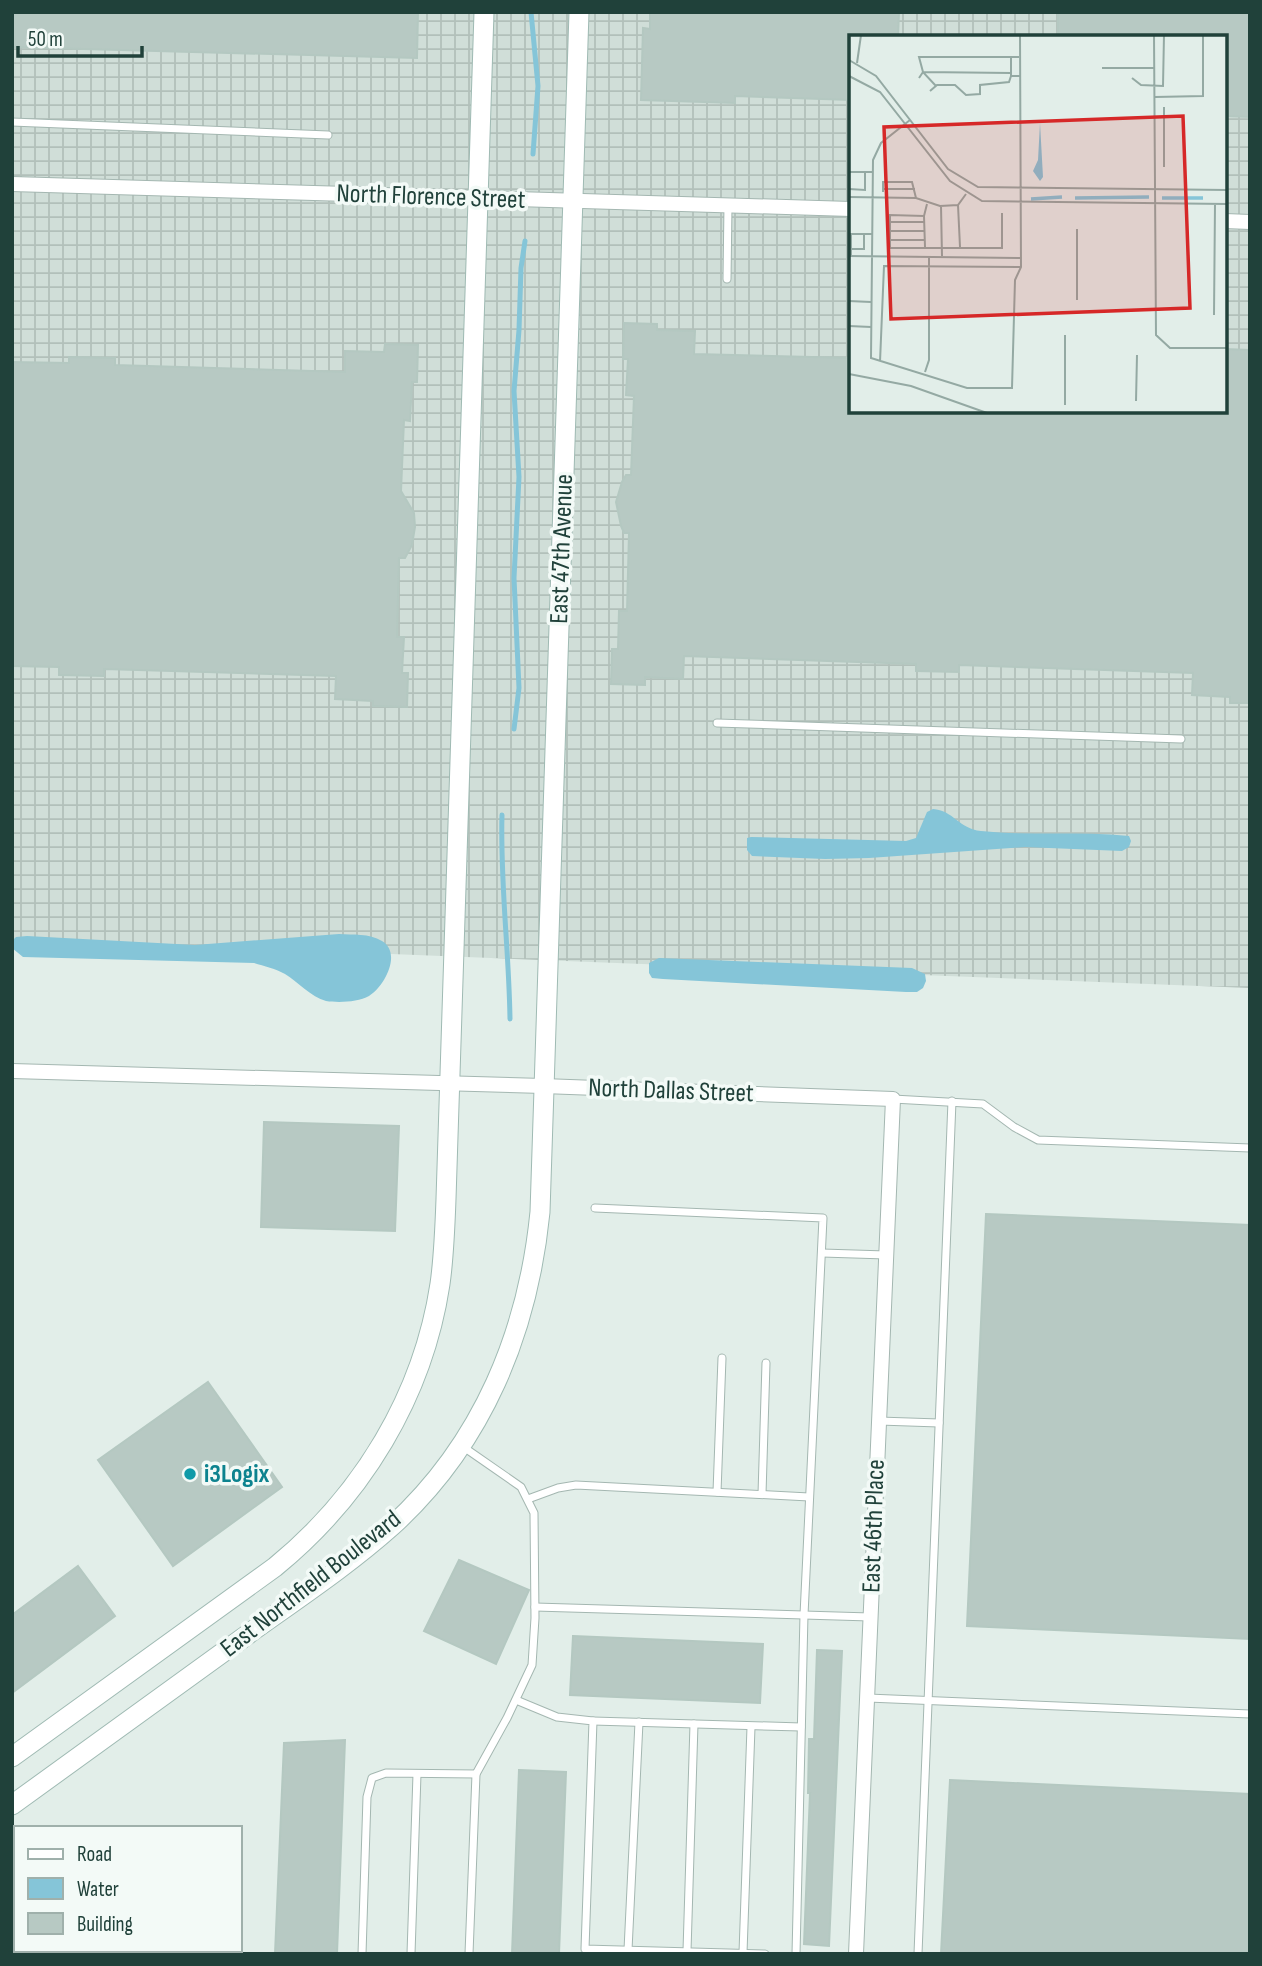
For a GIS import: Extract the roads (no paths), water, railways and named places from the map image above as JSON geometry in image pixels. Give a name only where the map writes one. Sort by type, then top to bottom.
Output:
[{"type":"main road","points":[[450,1084],[484,12]]},
{"type":"main road","name":"East 47th Avenue","points":[[543,1086],[579,12]]},
{"type":"main road","name":"East Northfield Boulevard","points":[[12,1757],[275,1567],[308,1539],[336,1508],[374,1457],[409,1391],[435,1312],[443,1253],[450,1084]]},
{"type":"main road","name":"East Northfield Boulevard","points":[[12,1805],[371,1544],[395,1523],[438,1477],[489,1400],[514,1342],[526,1297],[540,1212],[543,1086]]},
{"type":"street","name":"North Florence Street","points":[[12,184],[849,209]]},
{"type":"street","points":[[1227,221],[1250,222]]},
{"type":"street","name":"North Dallas Street","points":[[12,1071],[893,1099]]},
{"type":"street","name":"East 46th Place","points":[[856,1954],[893,1099]]},
{"type":"lane","points":[[12,122],[328,135]]},
{"type":"lane","points":[[727,279],[728,205]]},
{"type":"lane","points":[[717,723],[1181,739]]},
{"type":"lane","points":[[893,1099],[983,1104],[1014,1127],[1038,1140],[1250,1148]]},
{"type":"lane","points":[[918,1954],[952,1101]]},
{"type":"lane","points":[[596,1208],[823,1218],[804,1615],[796,1954]]},
{"type":"lane","points":[[822,1253],[886,1255]]},
{"type":"lane","points":[[717,1492],[722,1358]]},
{"type":"lane","points":[[762,1494],[766,1363]]},
{"type":"lane","points":[[879,1420],[939,1423]]},
{"type":"lane","points":[[461,1445],[521,1487],[534,1513],[535,1606],[532,1665],[476,1774],[469,1954]]},
{"type":"lane","points":[[528,1499],[558,1488],[576,1485],[809,1497]]},
{"type":"lane","points":[[535,1606],[870,1617]]},
{"type":"lane","points":[[867,1698],[1250,1714]]},
{"type":"lane","points":[[516,1700],[557,1717],[593,1721],[801,1727]]},
{"type":"lane","points":[[593,1721],[584,1951],[765,1954]]},
{"type":"lane","points":[[628,1950],[639,1722]]},
{"type":"lane","points":[[687,1951],[694,1724]]},
{"type":"lane","points":[[743,1953],[751,1727]]},
{"type":"lane","points":[[362,1954],[367,1797],[372,1779],[386,1773],[476,1774]]},
{"type":"lane","points":[[411,1954],[417,1774]]},
{"type":"water","points":[[933,809],[946,813],[973,830],[1129,836],[1131,841],[1129,847],[1122,851],[1025,847],[869,858],[752,856],[747,850],[747,838],[751,837],[906,841],[916,838],[927,812]]},
{"type":"water","points":[[339,934],[377,938],[388,946],[391,953],[389,969],[381,985],[365,998],[348,1002],[326,1001],[310,993],[285,974],[254,963],[23,957],[12,948],[12,941],[16,937],[27,936],[195,945]]},
{"type":"water","points":[[659,958],[912,968],[925,974],[926,981],[923,988],[917,992],[906,992],[652,978],[649,963]]},
{"type":"waterway","points":[[531,12],[538,86],[533,154]]},
{"type":"waterway","points":[[514,729],[519,688],[514,578],[519,477],[514,391],[525,241]]},
{"type":"waterway","points":[[502,815],[510,1019]]},
{"type":"place","name":"i3Logix","points":[[190,1474]]}]
